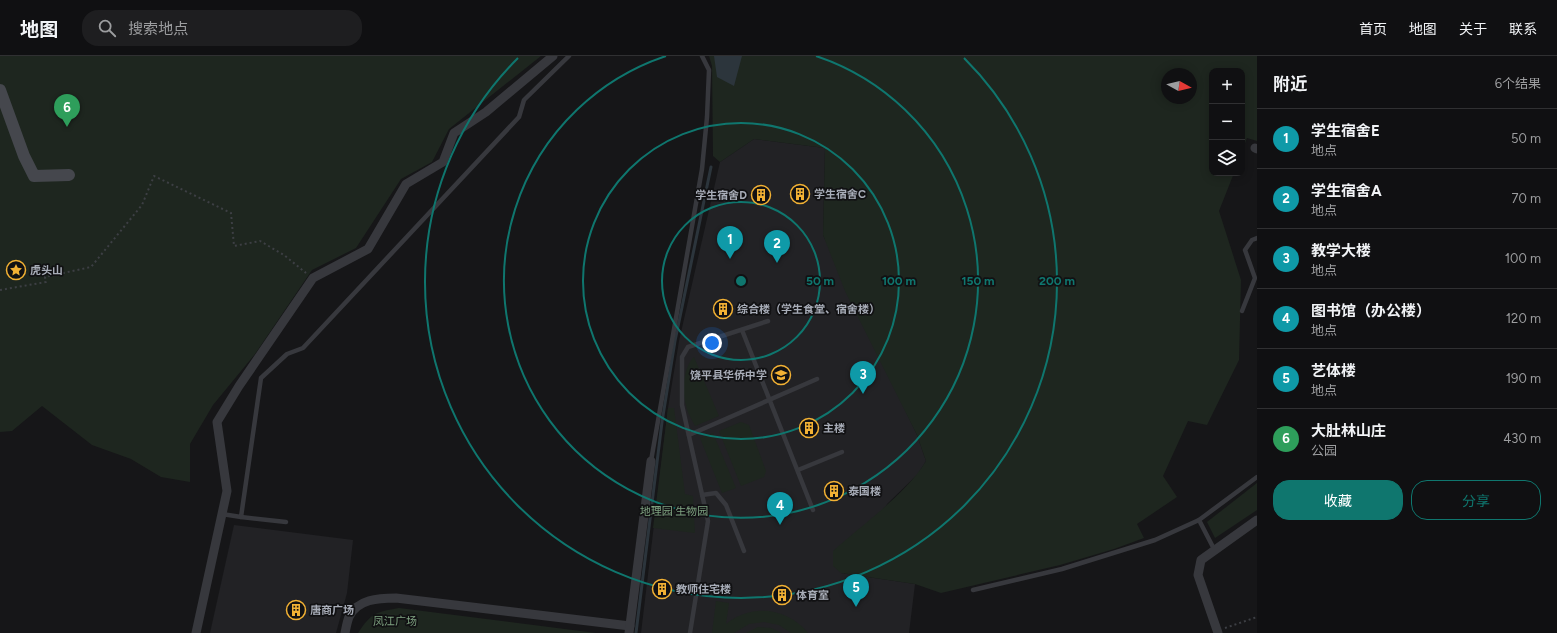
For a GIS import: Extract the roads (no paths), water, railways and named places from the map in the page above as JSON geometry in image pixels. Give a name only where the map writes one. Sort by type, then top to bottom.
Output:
[{"type":"street","points":[[196,633],[227,491],[217,422],[239,386],[313,278],[368,249],[406,184],[443,162],[454,133],[486,112],[553,56]]},
{"type":"street","points":[[0,90],[24,156],[34,176],[69,175]]},
{"type":"street","points":[[345,633],[349,617],[360,604],[378,598],[396,598],[629,629],[651,461]]},
{"type":"street","points":[[1217,632],[1198,575],[1201,560],[1214,549],[1257,520]]},
{"type":"lane","points":[[241,517],[261,378],[287,354],[303,348],[519,117],[524,100],[569,56]]},
{"type":"lane","points":[[651,461],[702,169],[707,117],[709,70],[702,56]]},
{"type":"lane","points":[[1242,311],[1255,278],[1245,250],[1252,240],[1257,238]]},
{"type":"lane","points":[[690,633],[708,521],[682,405],[682,357],[688,348],[768,321]]},
{"type":"lane","points":[[742,330],[813,510]]},
{"type":"lane","points":[[689,435],[818,379]]},
{"type":"lane","points":[[798,470],[842,452]]},
{"type":"lane","points":[[973,590],[1062,569],[1155,540],[1199,520],[1257,477]]},
{"type":"lane","points":[[702,495],[716,493],[726,505],[744,552]]},
{"type":"lane","points":[[222,514],[286,522]]},
{"type":"lane","points":[[1199,520],[1214,549]]},
{"type":"waterway","points":[[636,633],[662,422],[675,341],[711,167]]},
{"type":"place","name":"大肚林山庄","points":[[67,127]]},
{"type":"place","name":"学生宿舍C","points":[[800,194]]},
{"type":"place","name":"学生宿舍D","points":[[761,195]]},
{"type":"place","name":"学生宿舍E","points":[[730,259]]},
{"type":"place","name":"学生宿舍A","points":[[777,263]]},
{"type":"place","name":"虎头山","points":[[16,270]]},
{"type":"place","name":"综合楼（学生食堂、宿舍楼）","points":[[723,309]]},
{"type":"place","name":"饶平县华侨中学","points":[[781,375]]},
{"type":"place","name":"教学大楼","points":[[863,394]]},
{"type":"place","name":"主楼","points":[[809,428]]},
{"type":"place","name":"泰国楼","points":[[834,491]]},
{"type":"place","name":"图书馆（办公楼）","points":[[780,525]]},
{"type":"place","name":"教师住宅楼","points":[[662,589]]},
{"type":"place","name":"体育室","points":[[782,595]]},
{"type":"place","name":"艺体楼","points":[[856,607]]},
{"type":"place","name":"唐商广场","points":[[296,610]]},
{"type":"park label","name":"地理园 生物园","points":[[674,511]]},
{"type":"park label","name":"凤江广场","points":[[395,621]]}]
